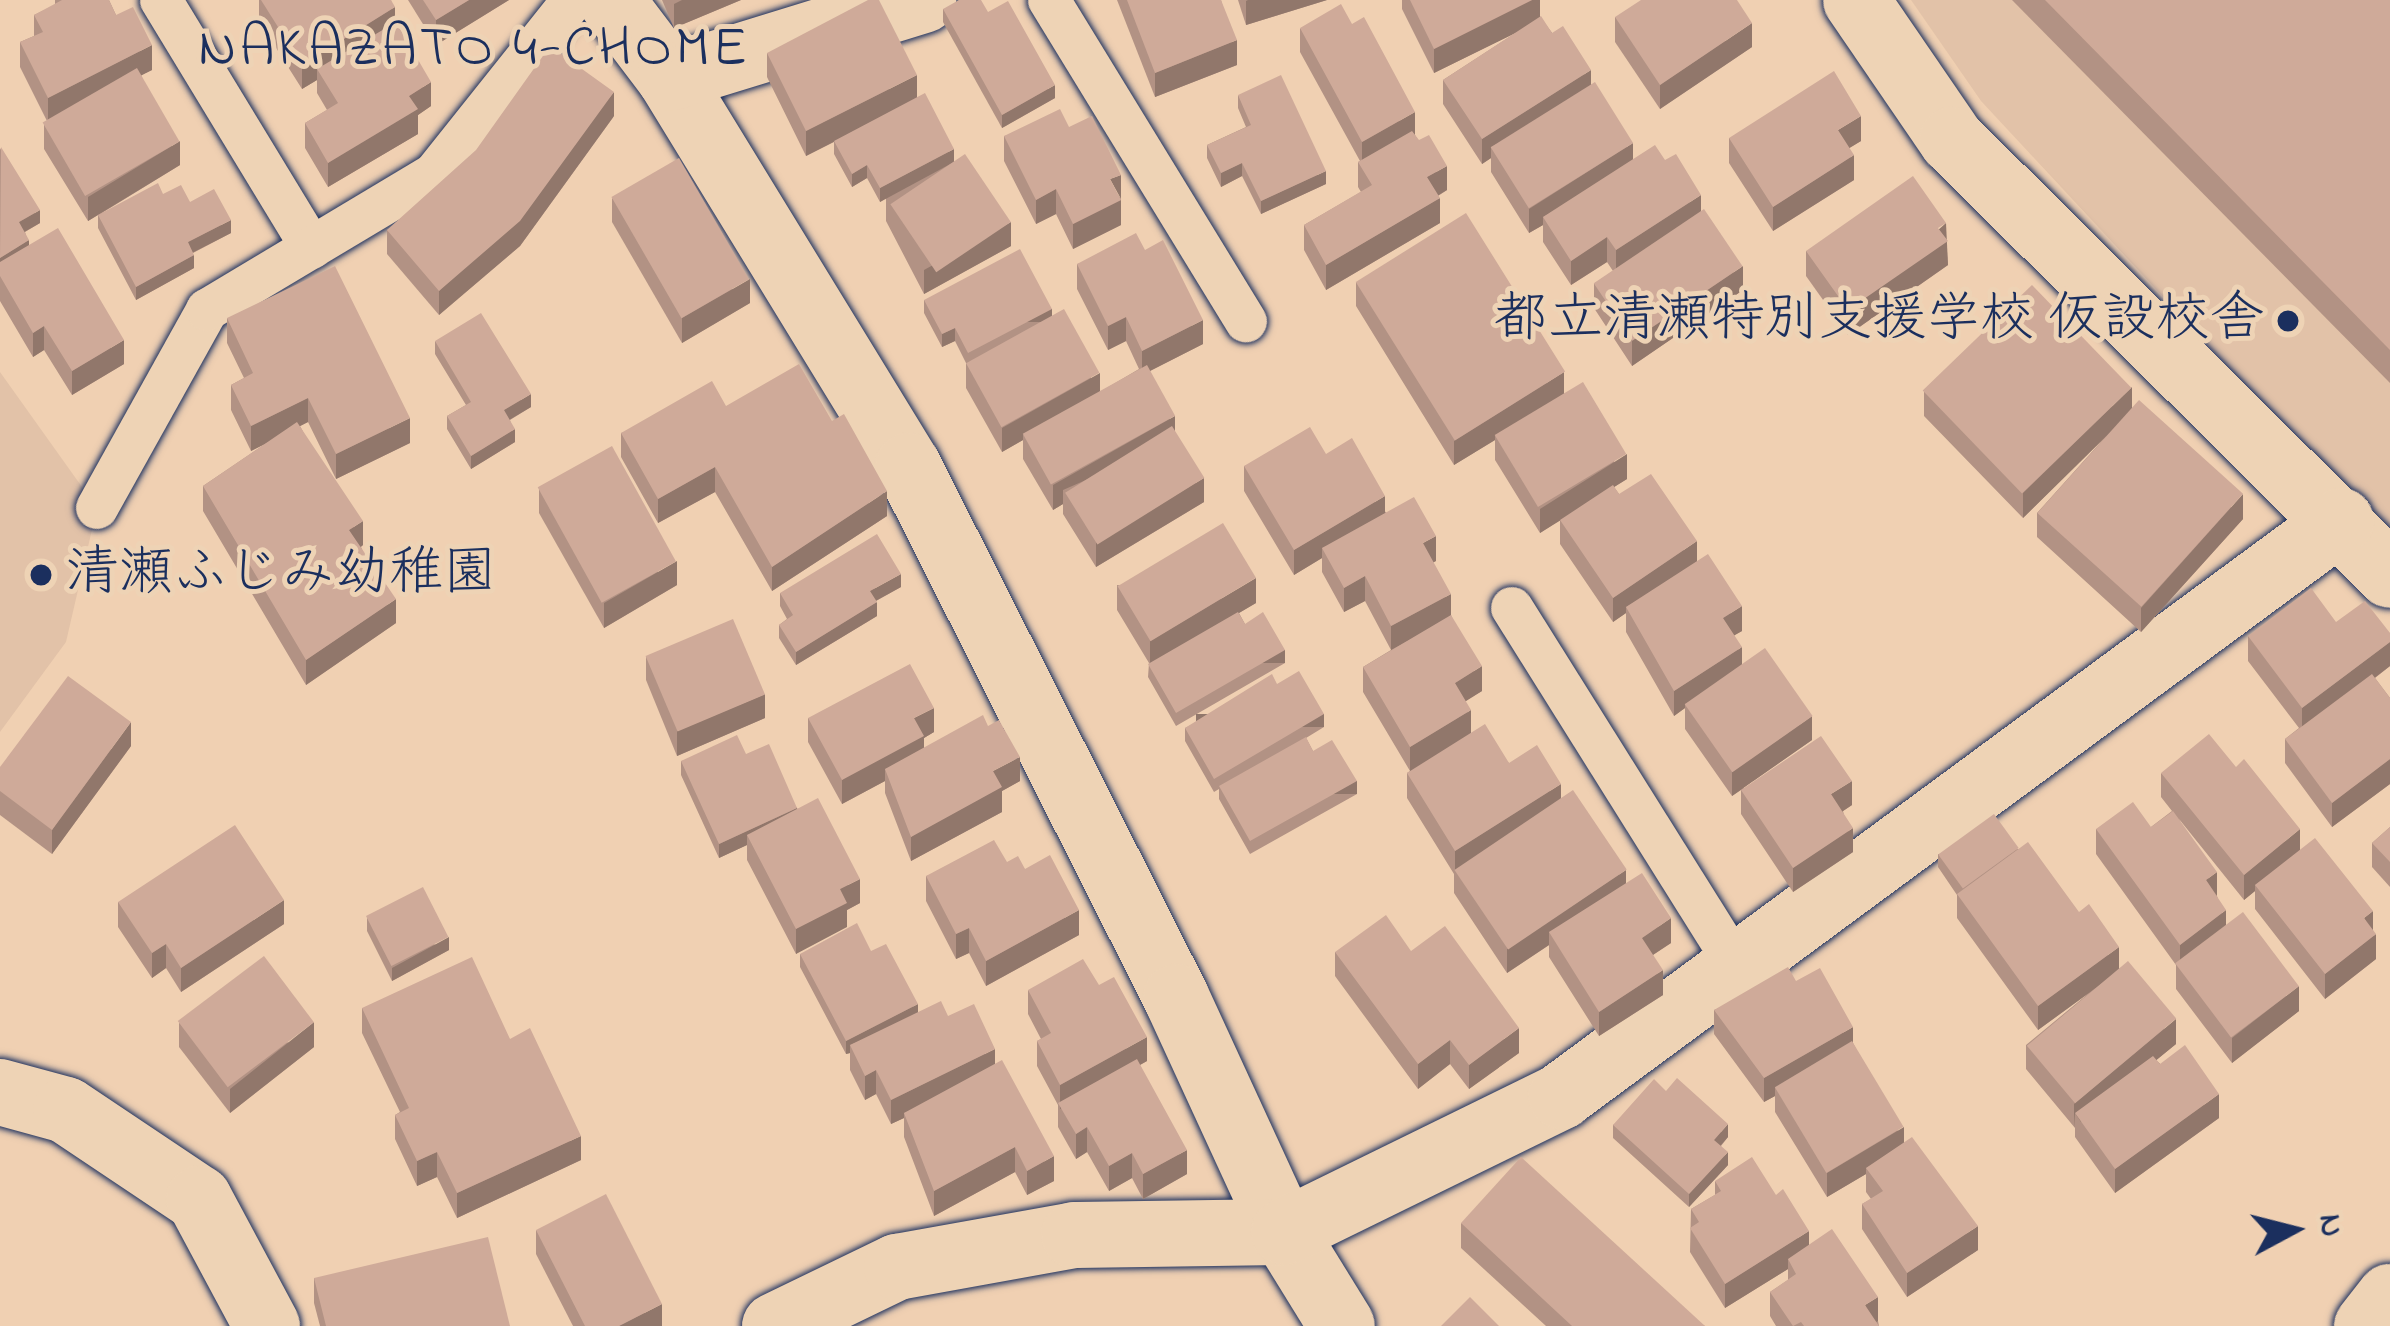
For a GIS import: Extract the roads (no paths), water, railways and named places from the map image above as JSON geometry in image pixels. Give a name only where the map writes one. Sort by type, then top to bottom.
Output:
[{"type":"street","points":[[611,0],[670,78],[908,466],[1176,997],[1283,1232],[1342,1326]]},
{"type":"street","points":[[670,78],[923,0]]},
{"type":"street","points":[[1856,0],[1952,140],[2341,521],[2390,575]]},
{"type":"street","points":[[776,1326],[898,1267],[1074,1235],[1283,1232],[1561,1096],[2341,521]]},
{"type":"street","points":[[0,1092],[66,1110],[200,1199],[267,1326]]},
{"type":"street","points":[[2367,1326],[2390,1297]]},
{"type":"lane","points":[[161,0],[312,248]]},
{"type":"lane","points":[[97,508],[208,310],[434,174],[573,0]]},
{"type":"lane","points":[[1049,0],[1246,322]]},
{"type":"lane","points":[[1512,608],[1736,965]]},
{"type":"place","name":"都立清瀬特別支援学校 仮設校舎","points":[[2288,321]]},
{"type":"place","name":"清瀬ふじみ幼稚園","points":[[41,575]]},
{"type":"district","name":"NAKAZATO 4-CHOME","points":[[474,51]]}]
